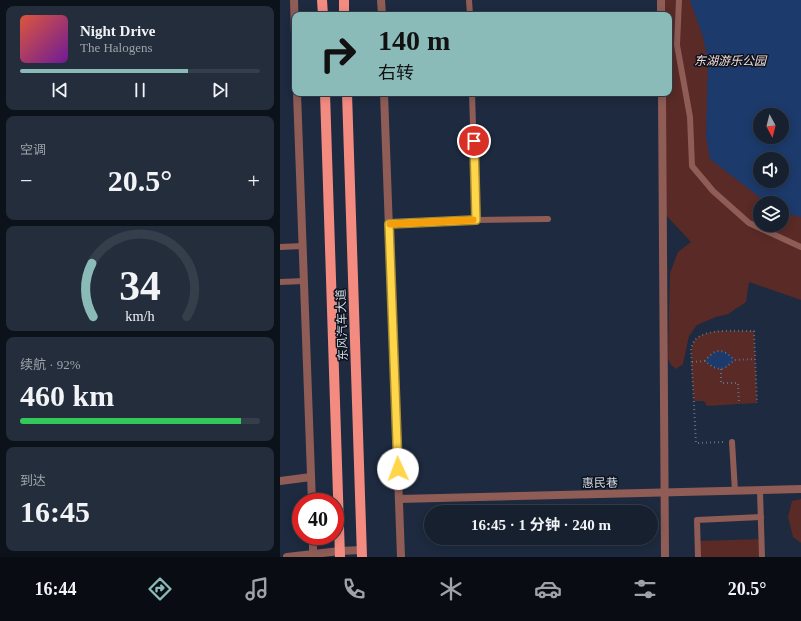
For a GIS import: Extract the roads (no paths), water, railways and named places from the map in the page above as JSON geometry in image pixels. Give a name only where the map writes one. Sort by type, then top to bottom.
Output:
[{"type":"main road","points":[[322,0],[322,12]]},
{"type":"main road","points":[[344,0],[344,12]]},
{"type":"main road","name":"东风汽车大道","points":[[325,96],[340,554]]},
{"type":"main road","name":"东风汽车大道","points":[[347,96],[362,553]]},
{"type":"street","points":[[294,0],[294,12]]},
{"type":"street","points":[[381,0],[382,12]]},
{"type":"street","points":[[661,0],[661,12]]},
{"type":"street","points":[[297,96],[312,493]]},
{"type":"street","points":[[384,96],[401,557]]},
{"type":"street","points":[[662,96],[665,557]]},
{"type":"street","points":[[280,481],[311,477]]},
{"type":"street","name":"惠民巷","points":[[399,499],[801,489]]},
{"type":"street","points":[[287,557],[362,553]]},
{"type":"lane","points":[[469,0],[470,12]]},
{"type":"lane","points":[[679,0],[677,45],[690,117],[692,166],[713,192],[749,223],[801,247]]},
{"type":"lane","points":[[472,96],[476,220]]},
{"type":"lane","points":[[389,224],[476,220],[548,219]]},
{"type":"lane","points":[[280,247],[303,246]]},
{"type":"lane","points":[[280,282],[304,281]]},
{"type":"lane","points":[[732,442],[735,491]]},
{"type":"lane","points":[[760,490],[762,557]]},
{"type":"lane","points":[[698,557],[697,520],[761,518]]},
{"type":"water","points":[[690,0],[801,0],[801,217],[789,214],[789,196],[758,196],[710,159],[706,136],[708,61],[703,37]]},
{"type":"water","points":[[720,351],[729,354],[734,360],[727,367],[720,369],[713,367],[705,361],[713,353]]},
{"type":"park label","name":"东湖游乐公园","points":[[730,61]]}]
